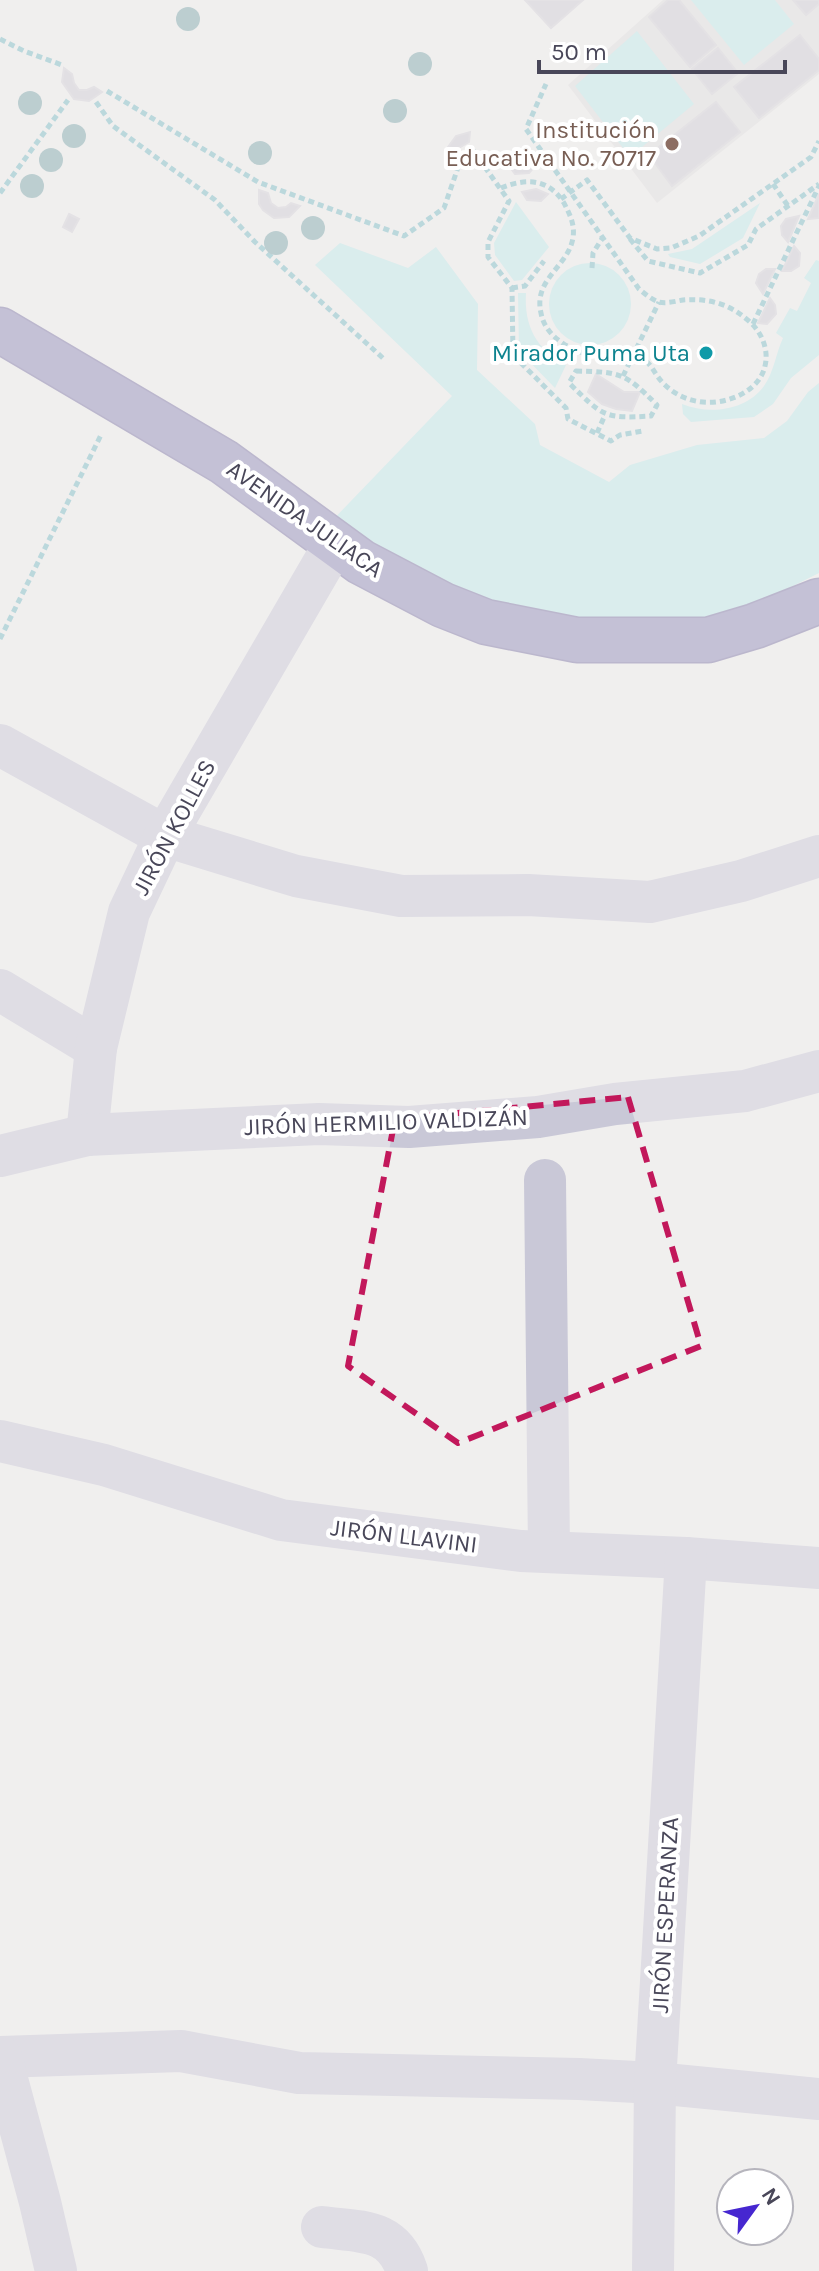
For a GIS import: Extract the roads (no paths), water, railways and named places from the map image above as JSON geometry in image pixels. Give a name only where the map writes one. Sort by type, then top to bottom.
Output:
[{"type":"highway","name":"AVENIDA JULIACA","points":[[0,330],[224,462],[334,545],[397,583],[486,622],[577,640],[708,640],[819,601]]},
{"type":"street","name":"JIRÓN KOLLES","points":[[87,1135],[96,1048],[129,912],[165,836],[334,545]]},
{"type":"street","points":[[0,745],[165,836],[296,876],[401,896],[528,895],[650,902],[741,881],[819,856]]},
{"type":"street","points":[[0,990],[96,1048]]},
{"type":"street","name":"JIRÓN HERMILIO VALDIZÁN","points":[[0,1156],[87,1135],[319,1124],[409,1127],[538,1117],[615,1104],[745,1091],[819,1071]]},
{"type":"street","points":[[545,1180],[549,1552]]},
{"type":"street","name":"JIRÓN LLAVINI","points":[[0,1441],[92,1462],[281,1520],[521,1551],[686,1558],[819,1568]]},
{"type":"street","name":"JIRÓN ESPERANZA","points":[[653,2271],[655,2083],[686,1558]]},
{"type":"street","points":[[56,2271],[0,2057],[181,2051],[299,2073],[579,2079],[819,2099]]},
{"type":"street","points":[[322,2227],[375,2234],[397,2248],[407,2271]]},
{"type":"place","name":"Institución Educativa No. 70717","points":[[672,144]]},
{"type":"place","name":"Mirador Puma Uta","points":[[706,353]]}]
